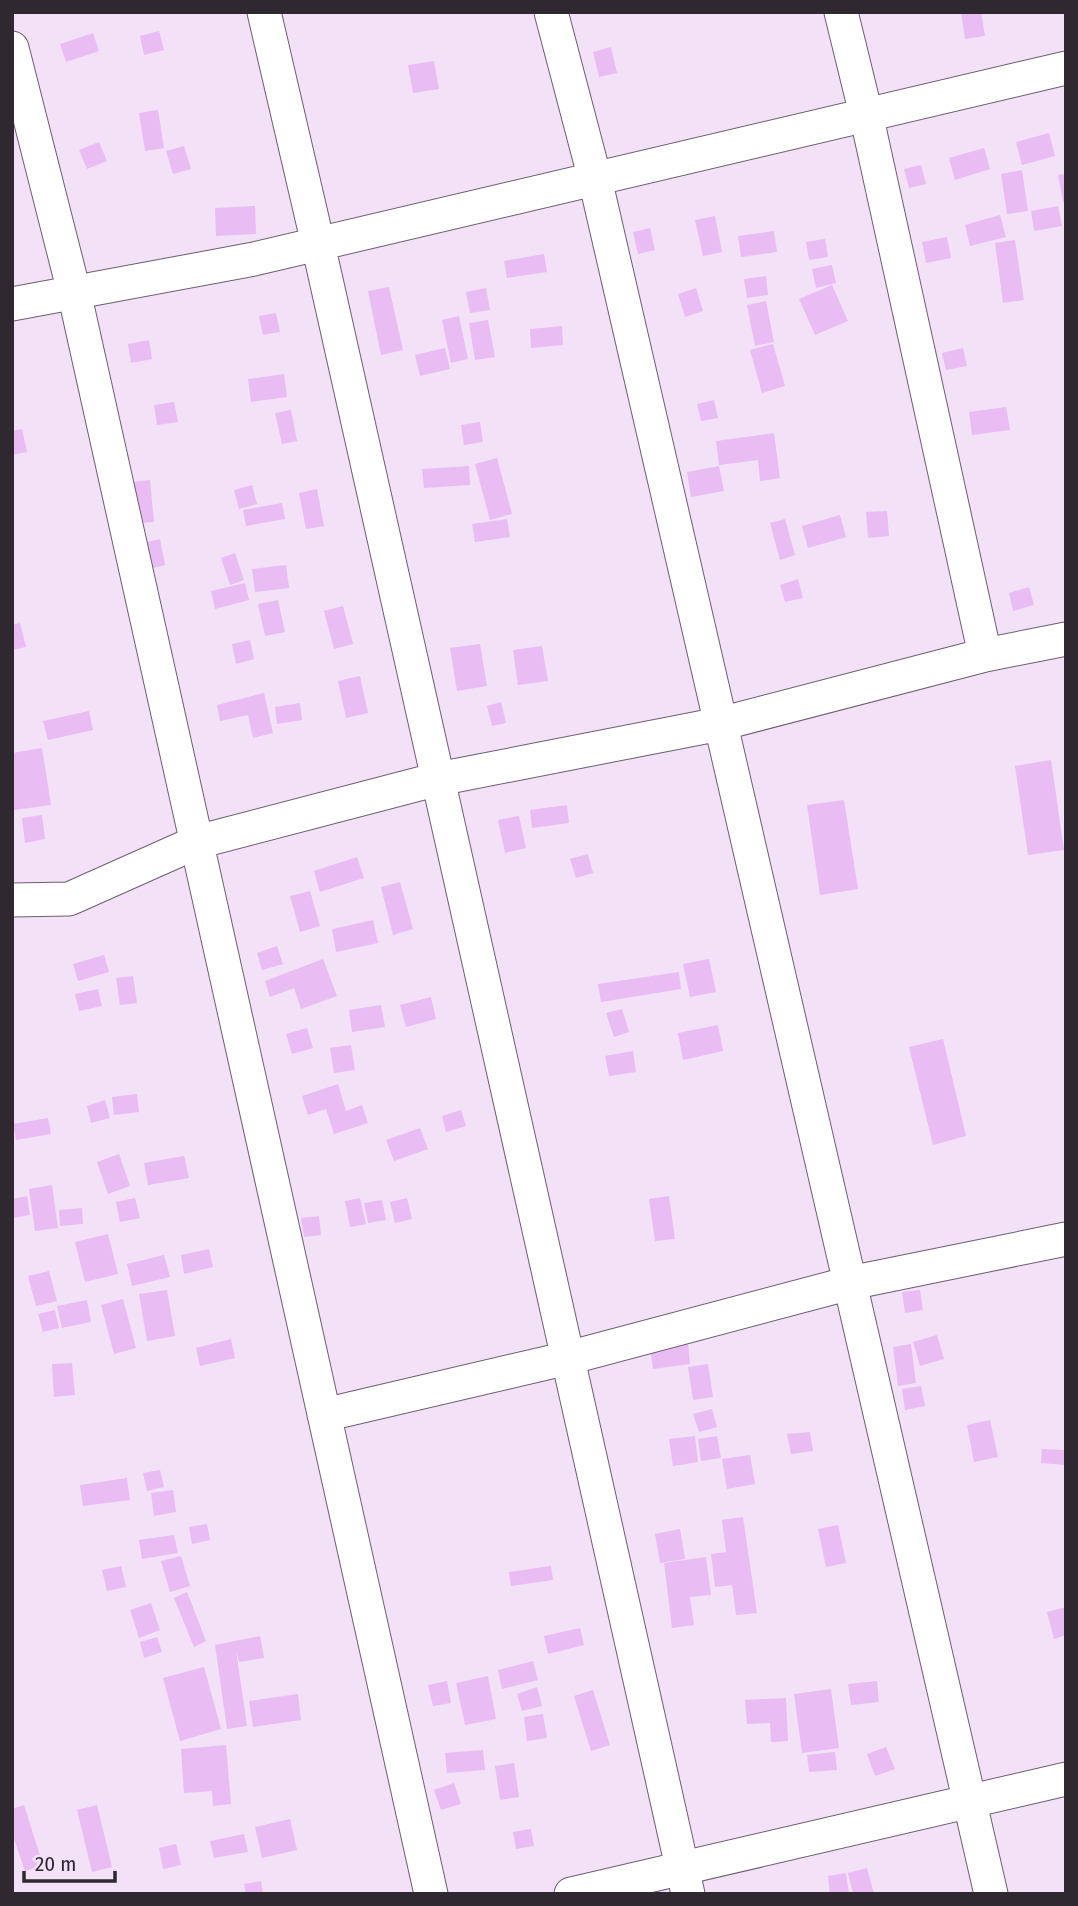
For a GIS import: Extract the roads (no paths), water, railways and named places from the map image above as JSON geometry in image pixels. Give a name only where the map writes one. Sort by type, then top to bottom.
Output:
[{"type":"street","points":[[264,12],[685,1881]]},
{"type":"street","points":[[551,12],[595,179],[991,1894]]},
{"type":"street","points":[[841,12],[985,654]]},
{"type":"street","points":[[12,48],[74,292],[431,1894]]},
{"type":"street","points":[[12,304],[254,259],[1066,68]]},
{"type":"street","points":[[12,900],[69,900],[197,842],[438,779],[720,724],[985,654],[1066,639]]},
{"type":"street","points":[[324,1415],[568,1358],[850,1283],[1066,1239]]},
{"type":"street","points":[[571,1894],[685,1881],[970,1801],[1066,1779]]}]
